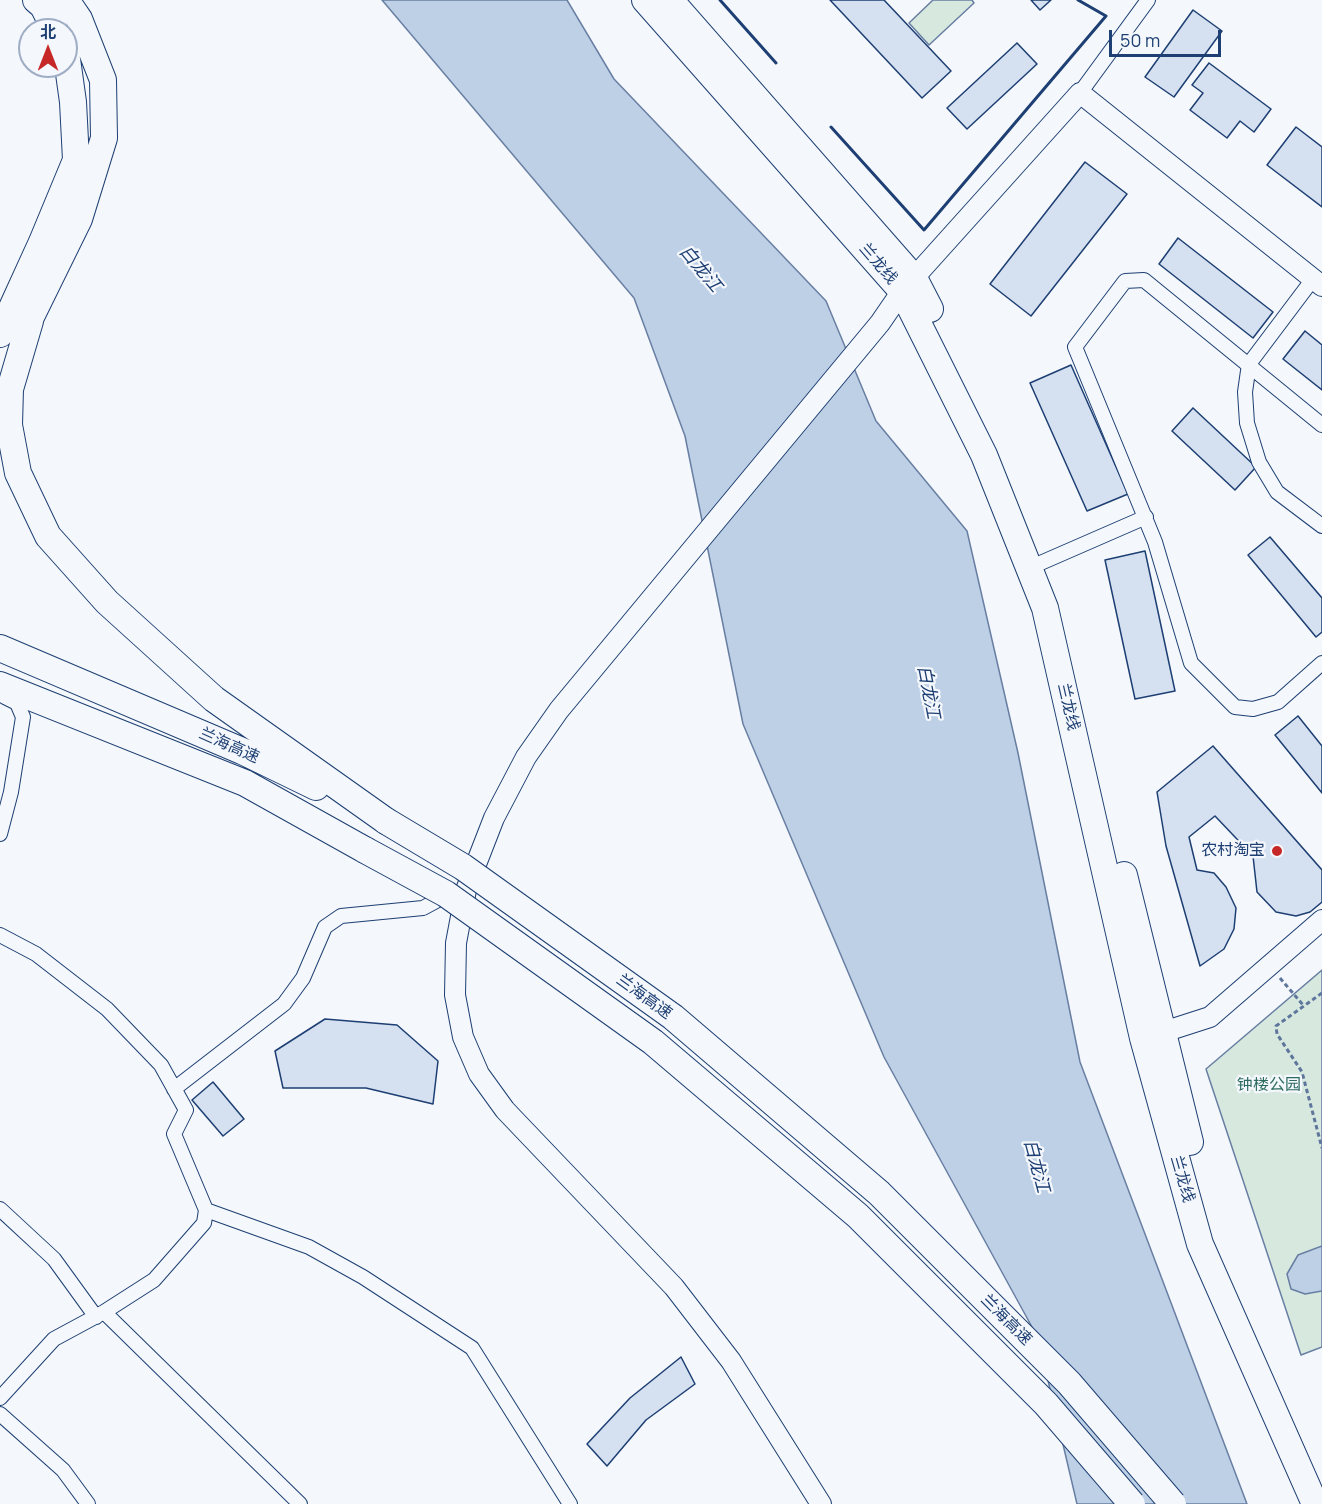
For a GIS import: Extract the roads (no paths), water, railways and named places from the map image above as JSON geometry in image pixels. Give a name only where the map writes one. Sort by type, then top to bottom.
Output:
[{"type":"highway","points":[[36,0],[44,6],[50,18]]},
{"type":"highway","points":[[0,382],[79,219],[104,138],[103,80],[79,19],[66,0]]},
{"type":"highway","name":"兰龙线","points":[[645,0],[908,285]]},
{"type":"highway","name":"兰龙线","points":[[670,0],[908,285],[984,455],[1037,565],[1045,608],[1152,1036],[1200,1244],[1315,1504]]},
{"type":"highway","points":[[0,334],[76,160],[70,78]]},
{"type":"highway","points":[[30,321],[10,389],[9,425],[18,473],[48,536],[107,602],[214,699],[386,821]]},
{"type":"highway","name":"兰海高速","points":[[9,652],[242,751],[386,821],[463,867],[673,1017],[879,1193],[1070,1383],[1173,1504]]},
{"type":"highway","name":"兰海高速","points":[[0,685],[245,783],[446,894],[653,1042],[858,1216],[1046,1404],[1132,1504]]},
{"type":"highway","name":"兰龙线","points":[[1152,1036],[1214,1235],[1322,1483]]},
{"type":"street","points":[[820,1504],[731,1361],[674,1287],[505,1110],[478,1074],[463,1037],[455,994],[456,943],[466,890],[494,818],[526,757],[559,710],[602,661],[880,323],[908,285],[1080,93],[1148,0]]},
{"type":"street","points":[[1080,93],[1317,283],[1249,364],[1245,392],[1247,423],[1258,462],[1277,492],[1322,526]]},
{"type":"street","points":[[1322,425],[1144,280],[1125,281],[1075,347],[1146,517],[1191,663],[1235,707],[1253,709],[1278,702],[1322,663]]},
{"type":"street","points":[[1037,565],[1146,517]]},
{"type":"street","points":[[0,695],[17,703],[23,717],[11,792],[0,834]]},
{"type":"street","points":[[174,1089],[284,1004],[303,978],[324,927],[341,916],[423,908],[449,894],[466,890]]},
{"type":"street","points":[[1152,1036],[1210,1017],[1322,920]]},
{"type":"street","points":[[0,935],[36,954],[107,1009],[161,1065],[186,1110],[174,1134],[206,1210],[204,1224],[154,1280],[100,1315],[54,1339],[0,1398]]},
{"type":"street","points":[[0,1209],[54,1259],[100,1315],[192,1395],[300,1504]]},
{"type":"street","points":[[206,1210],[309,1246],[472,1348],[570,1504]]},
{"type":"street","points":[[0,1414],[63,1470],[88,1504]]},
{"type":"water","name":"白龙江","points":[[382,0],[567,0],[614,79],[826,301],[876,421],[967,531],[1018,753],[1080,1062],[1247,1504],[1077,1504],[1038,1338],[884,1057],[743,724],[685,436],[634,298]]},
{"type":"water","points":[[1322,1246],[1322,1291],[1305,1294],[1291,1289],[1287,1274],[1298,1255]]},
{"type":"place","name":"农村淘宝","points":[[1277,851]]},
{"type":"park label","name":"钟楼公园","points":[[1269,1086]]}]
